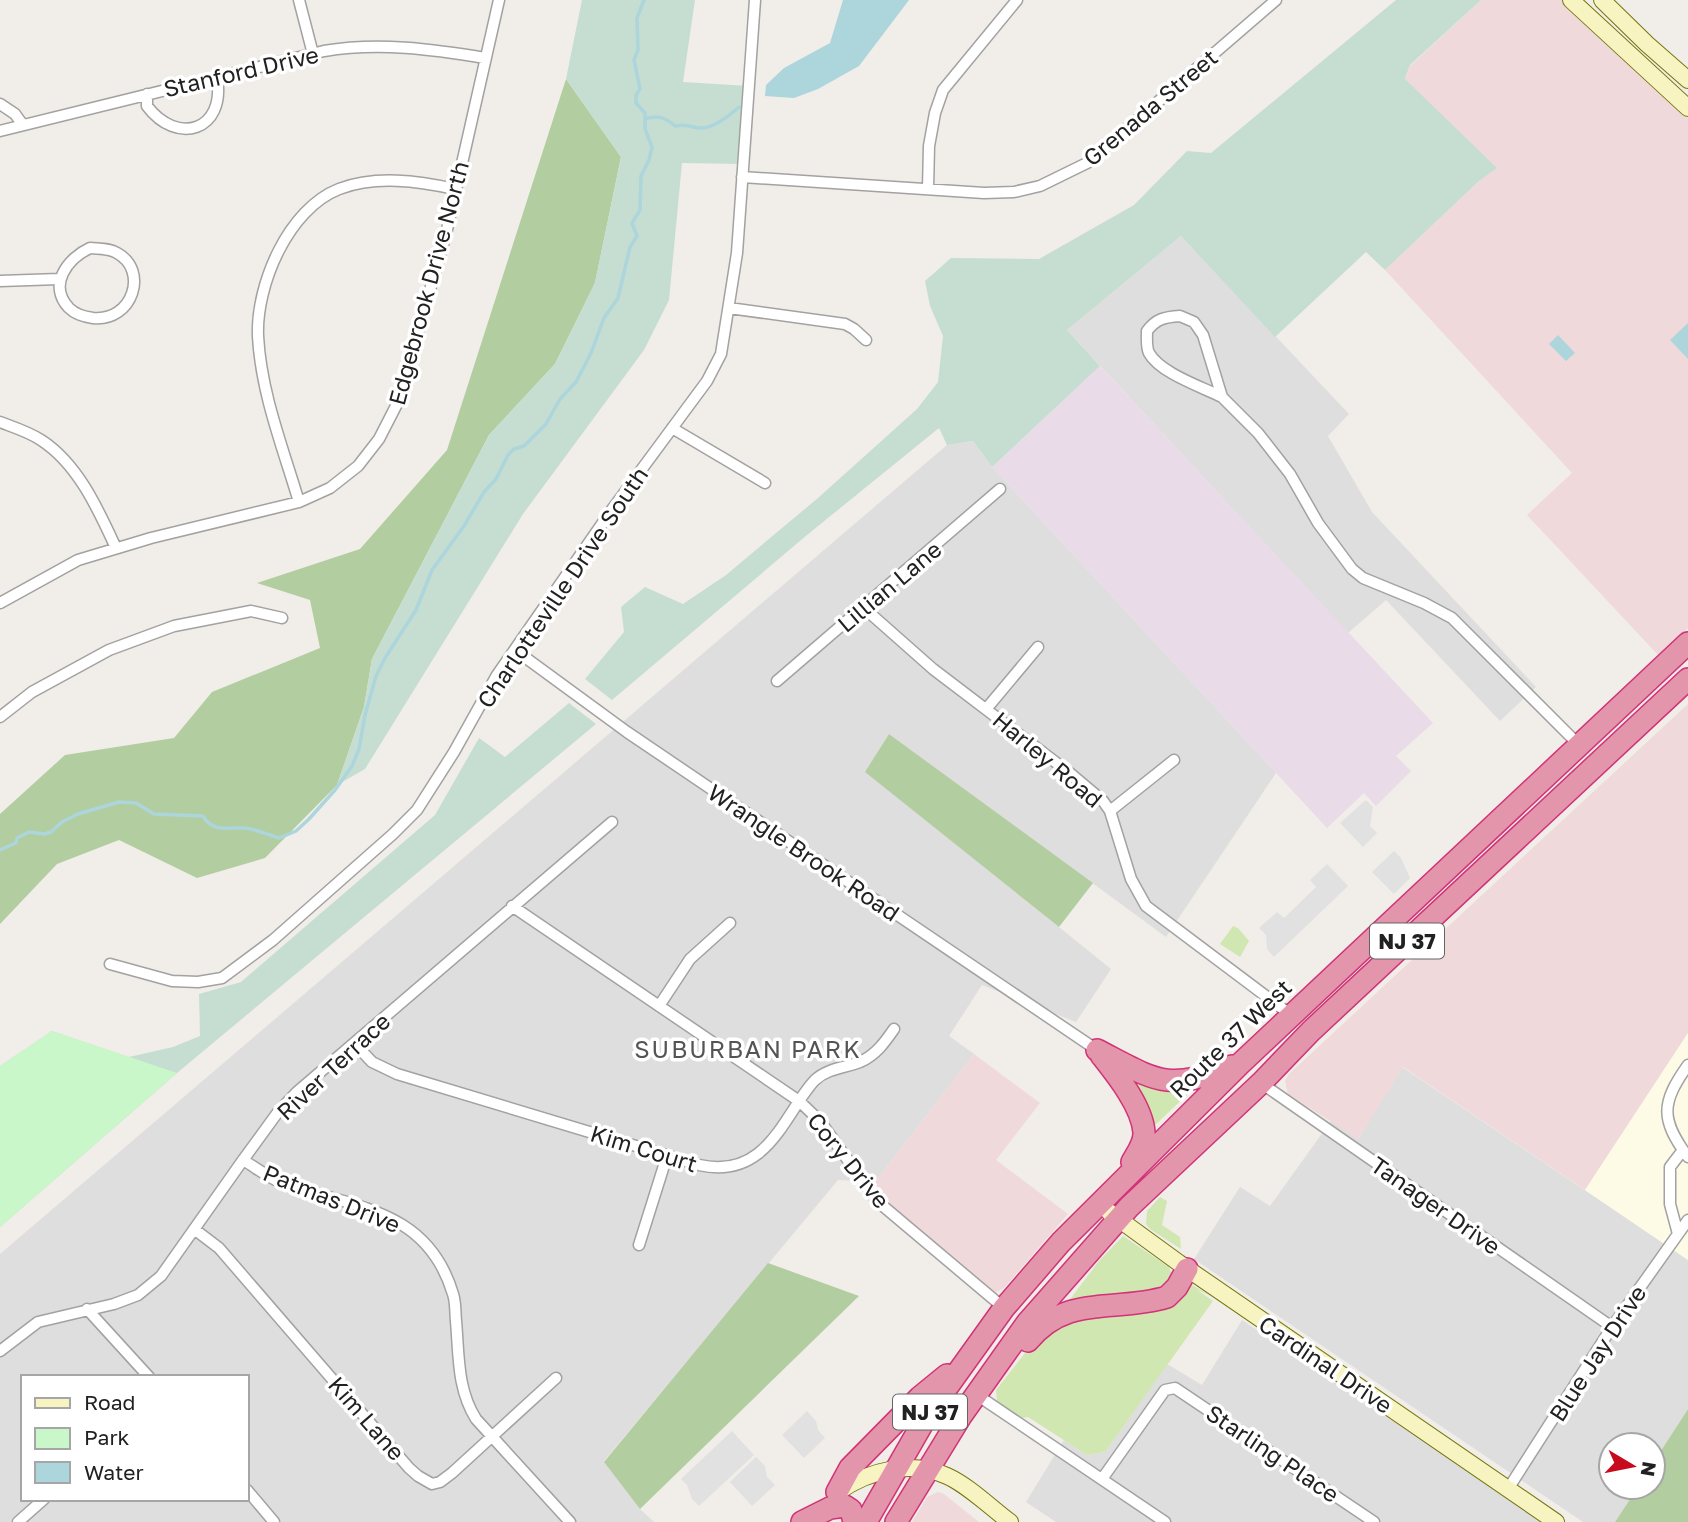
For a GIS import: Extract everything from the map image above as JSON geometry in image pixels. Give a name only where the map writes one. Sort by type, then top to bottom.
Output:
[{"type":"highway","name":"Route 37 West","points":[[866,1522],[928,1415],[1004,1308],[1061,1242],[1291,1015],[1688,643]]},
{"type":"highway","name":"NJ 37","points":[[896,1522],[926,1470],[1027,1323],[1118,1219],[1261,1083],[1311,1031],[1688,679]]},
{"type":"highway","points":[[1097,1050],[1145,1075],[1168,1081],[1186,1082],[1241,1063]]},
{"type":"highway","points":[[1097,1050],[1132,1100],[1144,1132],[1143,1142],[1125,1177]]},
{"type":"highway","points":[[979,1391],[1013,1359],[1038,1329],[1055,1316],[1085,1308],[1167,1297],[1177,1287],[1187,1269]]},
{"type":"highway","points":[[837,1492],[850,1468],[920,1397],[968,1358]]},
{"type":"highway","points":[[801,1522],[830,1508],[845,1506],[851,1510],[854,1522]]},
{"type":"street","points":[[299,0],[313,54]]},
{"type":"street","name":"Edgebrook Drive North","points":[[0,603],[78,560],[207,523],[299,502],[330,488],[358,466],[379,439],[398,402],[446,234],[499,0]]},
{"type":"street","name":"Charlotteville Drive South","points":[[110,964],[172,981],[198,982],[229,975],[273,940],[393,834],[417,810],[454,752],[497,675],[707,381],[721,354],[737,253],[755,0]]},
{"type":"street","points":[[928,189],[929,146],[935,113],[943,90],[1017,0]]},
{"type":"street","name":"Grenada Street","points":[[742,177],[984,193],[1014,192],[1040,186],[1087,163],[1276,0]]},
{"type":"street","points":[[1602,0],[1688,80]]},
{"type":"street","points":[[1575,1],[1688,108]]},
{"type":"street","name":"Stanford Drive","points":[[0,131],[350,47],[387,47],[485,58]]},
{"type":"street","points":[[147,94],[147,106],[163,123],[181,129],[198,127],[216,111],[220,93],[217,78]]},
{"type":"street","points":[[0,104],[15,114],[23,125]]},
{"type":"street","points":[[299,502],[263,381],[258,335],[259,309],[268,272],[287,236],[303,216],[320,200],[339,189],[367,183],[397,181],[421,182],[456,189]]},
{"type":"street","points":[[90,248],[109,249],[124,258],[134,280],[128,304],[115,316],[103,318],[81,316],[69,307],[62,296],[59,279],[66,266],[90,248]]},
{"type":"street","points":[[0,281],[59,279]]},
{"type":"street","points":[[729,308],[845,324],[866,340]]},
{"type":"street","points":[[1222,397],[1203,335],[1194,322],[1180,316],[1155,321],[1146,331],[1150,356],[1166,370],[1222,397],[1258,433],[1290,474],[1318,523],[1352,569],[1363,578],[1424,603],[1452,618],[1579,745]]},
{"type":"street","points":[[0,422],[41,440],[66,463],[95,502],[116,548]]},
{"type":"street","points":[[672,428],[765,483]]},
{"type":"street","name":"Lillian Lane","points":[[777,681],[1000,489]]},
{"type":"street","name":"Harley Road","points":[[864,608],[933,668],[1071,774],[1103,802],[1110,811],[1131,879],[1146,906],[1291,1015]]},
{"type":"street","points":[[0,717],[32,692],[109,650],[174,626],[251,611],[282,618]]},
{"type":"street","points":[[987,708],[1038,647]]},
{"type":"street","name":"Wrangle Brook Road","points":[[515,650],[627,732],[1097,1050]]},
{"type":"street","points":[[1110,811],[1174,760]]},
{"type":"street","name":"River Terrace","points":[[0,1351],[38,1322],[114,1304],[138,1295],[160,1276],[278,1112],[297,1092],[612,822]]},
{"type":"street","name":"Cory Drive","points":[[512,906],[799,1101],[820,1121],[877,1201],[1004,1308]]},
{"type":"street","points":[[659,1006],[690,959],[730,923]]},
{"type":"street","name":"Kim Court","points":[[355,1044],[372,1062],[397,1074],[712,1168],[727,1167],[751,1159],[768,1146],[809,1087],[820,1076],[875,1053],[894,1029]]},
{"type":"street","points":[[1678,1234],[1671,1204],[1670,1167],[1685,1153],[1667,1124],[1666,1103],[1688,1065]]},
{"type":"street","name":"Tanager Drive","points":[[1261,1083],[1612,1327]]},
{"type":"street","points":[[639,1244],[667,1156]]},
{"type":"street","name":"Patmas Drive","points":[[243,1160],[276,1181],[382,1213],[410,1229],[431,1248],[445,1271],[454,1298],[461,1383],[466,1403],[492,1436],[570,1522]]},
{"type":"street","name":"Cardinal Drive","points":[[1098,1203],[1187,1269],[1556,1522]]},
{"type":"street","name":"Blue Jay Drive","points":[[1508,1489],[1612,1327],[1688,1220]]},
{"type":"street","name":"Kim Lane","points":[[194,1229],[219,1248],[418,1476],[432,1484],[440,1482],[556,1378]]},
{"type":"street","points":[[87,1309],[147,1375]]},
{"type":"street","name":"Starling Place","points":[[1102,1479],[1165,1390],[1171,1388],[1180,1390],[1374,1522]]},
{"type":"street","points":[[979,1391],[1165,1522]]},
{"type":"street","points":[[801,1522],[852,1482],[880,1471],[897,1468],[926,1470],[948,1477],[1010,1522]]},
{"type":"street","points":[[248,1491],[274,1522]]},
{"type":"street","points":[[18,1522],[42,1501]]},
{"type":"shaded area","points":[[1481,0],[1562,0],[1688,118],[1688,628],[1659,656],[1527,515],[1572,473],[1385,270],[1496,168],[1405,80],[1410,66]]},
{"type":"shaded area","points":[[1181,236],[1349,414],[1328,436],[1372,512],[1536,687],[1500,721],[1386,600],[1348,633],[1067,330]]},
{"type":"shaded area","points":[[1100,366],[1433,723],[1396,756],[1411,771],[1376,806],[1364,793],[1327,828],[992,467]]},
{"type":"shaded area","points":[[973,441],[992,467],[1276,773],[1166,937],[889,734],[866,772],[1111,969],[1076,1022],[982,985],[949,1036],[974,1054],[875,1182],[838,1180],[604,1461],[640,1509],[654,1522],[0,1522],[0,1254],[947,445]]},
{"type":"shaded area","points":[[1688,704],[1688,1033],[1585,1190],[1403,1067],[1358,1139],[1288,1094],[1285,1081],[1289,1074]]},
{"type":"shaded area","points":[[1366,800],[1373,807],[1370,826],[1377,833],[1363,847],[1340,823]]},
{"type":"shaded area","points":[[1394,851],[1401,858],[1410,878],[1394,894],[1372,872]]},
{"type":"shaded area","points":[[1327,864],[1348,886],[1274,957],[1267,949],[1266,935],[1259,928],[1277,912],[1284,918],[1316,887],[1310,880]]},
{"type":"shaded area","points":[[1688,1033],[1688,1260],[1585,1190]]},
{"type":"shaded area","points":[[974,1054],[1040,1103],[996,1160],[1068,1214],[1004,1288],[996,1292],[989,1289],[883,1199],[875,1182]]},
{"type":"shaded area","points":[[1402,1067],[1688,1260],[1688,1409],[1667,1441],[1667,1431],[1597,1431],[1597,1501],[1629,1501],[1615,1522],[1583,1522],[1194,1259],[1240,1187],[1270,1206],[1331,1121],[1358,1139]]},
{"type":"shaded area","points":[[1242,1320],[1543,1522],[1056,1522],[1026,1502],[1064,1440],[1087,1455],[1105,1452],[1167,1364],[1202,1385]]},
{"type":"shaded area","points":[[807,1411],[825,1438],[804,1458],[782,1435]]},
{"type":"shaded area","points":[[732,1431],[754,1455],[699,1506],[681,1479]]},
{"type":"shaded area","points":[[756,1457],[765,1466],[767,1477],[775,1485],[752,1506],[730,1482]]},
{"type":"shaded area","points":[[938,1492],[979,1522],[912,1522],[927,1497]]},
{"type":"green space","points":[[582,0],[695,0],[683,82],[749,86],[743,164],[682,163],[669,300],[644,350],[523,514],[365,769],[337,785],[364,707],[372,659],[489,435],[555,364],[595,283],[621,157],[566,79]]},
{"type":"green space","points":[[1396,0],[1481,0],[1410,65],[1405,79],[1497,168],[1479,181],[1385,270],[1366,252],[1275,337],[1181,236],[1067,330],[1100,366],[992,467],[973,441],[947,445],[939,428],[807,535],[612,700],[585,679],[624,632],[621,607],[645,587],[683,604],[726,575],[818,498],[917,409],[938,382],[943,336],[930,306],[925,281],[951,258],[1039,259],[1134,205],[1187,151],[1211,153]]},
{"type":"green space","points":[[566,79],[621,157],[595,283],[555,364],[489,435],[372,659],[364,707],[337,785],[265,858],[197,878],[119,840],[57,864],[0,924],[0,814],[65,755],[174,738],[212,692],[320,648],[310,600],[257,583],[360,549],[447,450]]},
{"type":"green space","points":[[569,703],[596,724],[177,1073],[0,1227],[0,1066],[52,1031],[129,1057],[173,1047],[200,1036],[199,994],[241,982],[435,815],[479,738],[505,757]]},
{"type":"green space","points":[[889,734],[1093,883],[1059,927],[865,772]]},
{"type":"green space","points":[[1233,926],[1249,941],[1240,957],[1220,944]]},
{"type":"green space","points":[[52,1031],[177,1073],[0,1227],[0,1066]]},
{"type":"green space","points":[[1130,1076],[1189,1089],[1191,1091],[1154,1126]]},
{"type":"green space","points":[[1160,1197],[1167,1201],[1162,1225],[1180,1237],[1181,1249],[1146,1224],[1147,1211]]},
{"type":"green space","points":[[1123,1236],[1169,1267],[1172,1275],[1162,1292],[1068,1302],[1099,1261]]},
{"type":"green space","points":[[768,1263],[859,1296],[640,1509],[604,1462]]},
{"type":"green space","points":[[1192,1285],[1215,1298],[1196,1289],[1213,1301],[1105,1452],[1087,1455],[1028,1417],[1022,1418],[997,1401],[996,1390],[1036,1339],[1049,1328]]},
{"type":"green space","points":[[1688,1409],[1688,1522],[1615,1522],[1629,1501],[1667,1501],[1667,1441]]},
{"type":"water","points":[[843,0],[909,0],[859,66],[818,89],[794,98],[765,96],[766,85],[784,68],[830,43]]},
{"type":"water","points":[[1688,323],[1688,359],[1670,340]]},
{"type":"water","points":[[1558,335],[1575,353],[1566,361],[1549,344]]},
{"type":"waterway","points":[[0,850],[16,843],[17,838],[29,832],[51,832],[62,822],[78,814],[119,802],[136,803],[154,814],[203,816],[216,827],[249,829],[279,838],[296,831],[335,790],[352,766],[359,749],[376,676],[416,610],[432,570],[464,526],[484,492],[496,479],[508,455],[514,449],[524,446],[546,424],[560,399],[576,382],[591,353],[604,318],[618,298],[630,247],[637,236],[632,223],[640,210],[641,176],[652,147],[645,129],[645,113],[636,103],[636,95],[640,89],[634,60],[638,50],[637,18],[644,0]]},
{"type":"waterway","points":[[645,119],[661,118],[675,126],[703,128],[717,123],[739,107]]},
{"type":"district","name":"SUBURBAN PARK","points":[[748,1048]]}]
